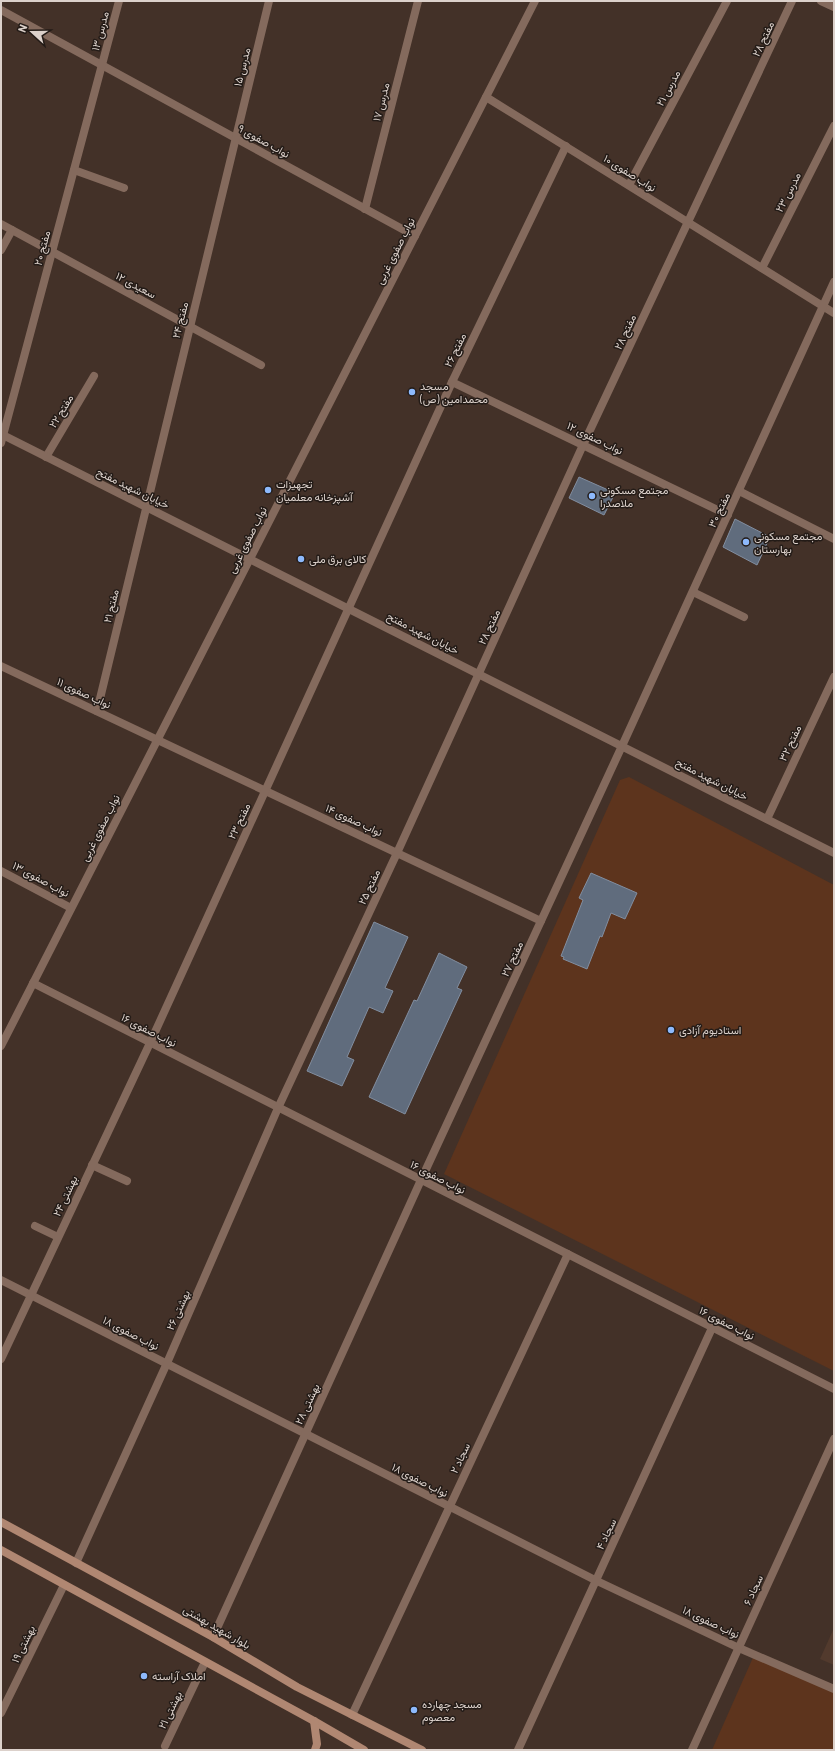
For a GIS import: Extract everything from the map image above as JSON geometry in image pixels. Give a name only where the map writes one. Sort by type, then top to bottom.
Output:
[{"type":"main road","name":"بلوار شهید بهشتی","points":[[1,1522],[213,1637],[297,1687],[422,1750]]},
{"type":"main road","points":[[1,1550],[314,1721],[364,1750]]},
{"type":"main road","points":[[314,1721],[317,1744],[315,1750]]},
{"type":"street","name":"مدرس ۱۳","points":[[102,66],[119,1]]},
{"type":"street","name":"مدرس ۱۵","points":[[236,138],[269,1]]},
{"type":"street","name":"مدرس ۱۷","points":[[365,209],[418,1]]},
{"type":"street","name":"نواب صفوی غربی","points":[[1,1046],[535,1]]},
{"type":"street","name":"مدرس ۲۱","points":[[629,185],[727,1]]},
{"type":"street","name":"مفتح ۲۸","points":[[479,674],[583,445],[689,223],[792,1]]},
{"type":"street","points":[[821,1],[834,7]]},
{"type":"street","name":"نواب صفوی ۹","points":[[1,10],[415,236]]},
{"type":"street","name":"مفتح ۲۰","points":[[2,437],[102,66]]},
{"type":"street","name":"نواب صفوی ۱۰","points":[[486,97],[834,313]]},
{"type":"street","name":"مدرس ۲۳","points":[[762,268],[834,126]]},
{"type":"street","name":"مفتح ۲۴","points":[[146,506],[236,138]]},
{"type":"street","name":"مفتح ۲۶","points":[[348,608],[452,382],[566,146]]},
{"type":"street","points":[[74,170],[124,188]]},
{"type":"street","name":"سعیدی ۱۲","points":[[1,224],[261,365]]},
{"type":"street","points":[[1,250],[12,230]]},
{"type":"street","name":"مفتح ۳۰","points":[[622,746],[834,282]]},
{"type":"street","name":"مفتح ۲۲","points":[[46,457],[94,376]]},
{"type":"street","name":"نواب صفوی ۱۲","points":[[452,382],[728,515]]},
{"type":"street","name":"خیابان شهید مفتح","points":[[2,437],[146,506],[834,853]]},
{"type":"street","points":[[739,491],[834,539]]},
{"type":"street","name":"مفتح ۲۱","points":[[97,711],[146,506]]},
{"type":"street","points":[[693,592],[744,617]]},
{"type":"street","name":"مفتح ۲۳","points":[[150,1043],[348,608]]},
{"type":"street","name":"نواب صفوی ۱۱","points":[[1,666],[157,740]]},
{"type":"street","name":"مفتح ۲۵","points":[[278,1108],[479,674]]},
{"type":"street","name":"مفتح ۳۲","points":[[766,819],[834,677]]},
{"type":"street","name":"نواب صفوی ۱۴","points":[[157,740],[542,921]]},
{"type":"street","name":"مفتح ۲۷","points":[[421,1180],[622,746]]},
{"type":"street","name":"نواب صفوی ۱۳","points":[[1,870],[71,908]]},
{"type":"street","name":"نواب صفوی ۱۶","points":[[33,984],[834,1389]]},
{"type":"street","name":"بهشتی ۲۴","points":[[1,1359],[150,1043]]},
{"type":"street","name":"بهشتی ۲۶","points":[[76,1563],[278,1108]]},
{"type":"street","points":[[92,1165],[127,1181]]},
{"type":"street","name":"بهشتی ۲۸","points":[[213,1637],[421,1180]]},
{"type":"street","points":[[35,1226],[58,1237]]},
{"type":"street","name":"سجاد ۲","points":[[352,1715],[568,1254]]},
{"type":"street","name":"نواب صفوی ۱۸","points":[[1,1280],[597,1581],[739,1648],[834,1689]]},
{"type":"street","name":"سجاد ۴","points":[[518,1750],[712,1328]]},
{"type":"street","name":"سجاد ۶","points":[[692,1750],[834,1439]]},
{"type":"street","name":"بهشتی ۱۹","points":[[1,1713],[64,1585]]},
{"type":"street","name":"بهشتی ۲۱","points":[[165,1746],[205,1662]]},
{"type":"shaded area","name":"استادیوم آزادی","points":[[629,777],[834,885],[834,1371],[444,1174],[620,780]]},
{"type":"shaded area","points":[[834,1628],[834,1665],[820,1659]]},
{"type":"shaded area","points":[[755,1653],[834,1691],[834,1750],[712,1750]]},
{"type":"building","name":"مجتمع مسکونی ملاصدرا","points":[[579,477],[615,493],[604,515],[569,498]]},
{"type":"building","name":"مجتمع مسکونی بهارستان","points":[[735,519],[770,537],[757,565],[723,547]]},
{"type":"building","points":[[591,873],[637,893],[625,919],[611,913],[587,969],[563,959],[564,957],[561,956],[583,900],[579,898]]},
{"type":"building","points":[[374,922],[408,937],[385,988],[393,991],[383,1013],[369,1007],[347,1057],[354,1060],[342,1086],[307,1071]]},
{"type":"building","points":[[439,953],[467,967],[457,988],[462,990],[405,1114],[369,1097],[414,1000],[417,1001]]},
{"type":"place","name":"مسجد محمدامین (ص)","points":[[412,392]]},
{"type":"place","name":"تجهيزات آشپزخانه معلمیان","points":[[268,490]]},
{"type":"place","name":"مجتمع مسکونی ملاصدرا","points":[[592,496]]},
{"type":"place","name":"مجتمع مسکونی بهارستان","points":[[746,542]]},
{"type":"place","name":"کالای برق ملی","points":[[301,559]]},
{"type":"place","name":"استادیوم آزادی","points":[[671,1030]]},
{"type":"place","name":"املاک آراسته","points":[[144,1676]]},
{"type":"place","name":"مسجد چهارده معصوم","points":[[414,1710]]}]
